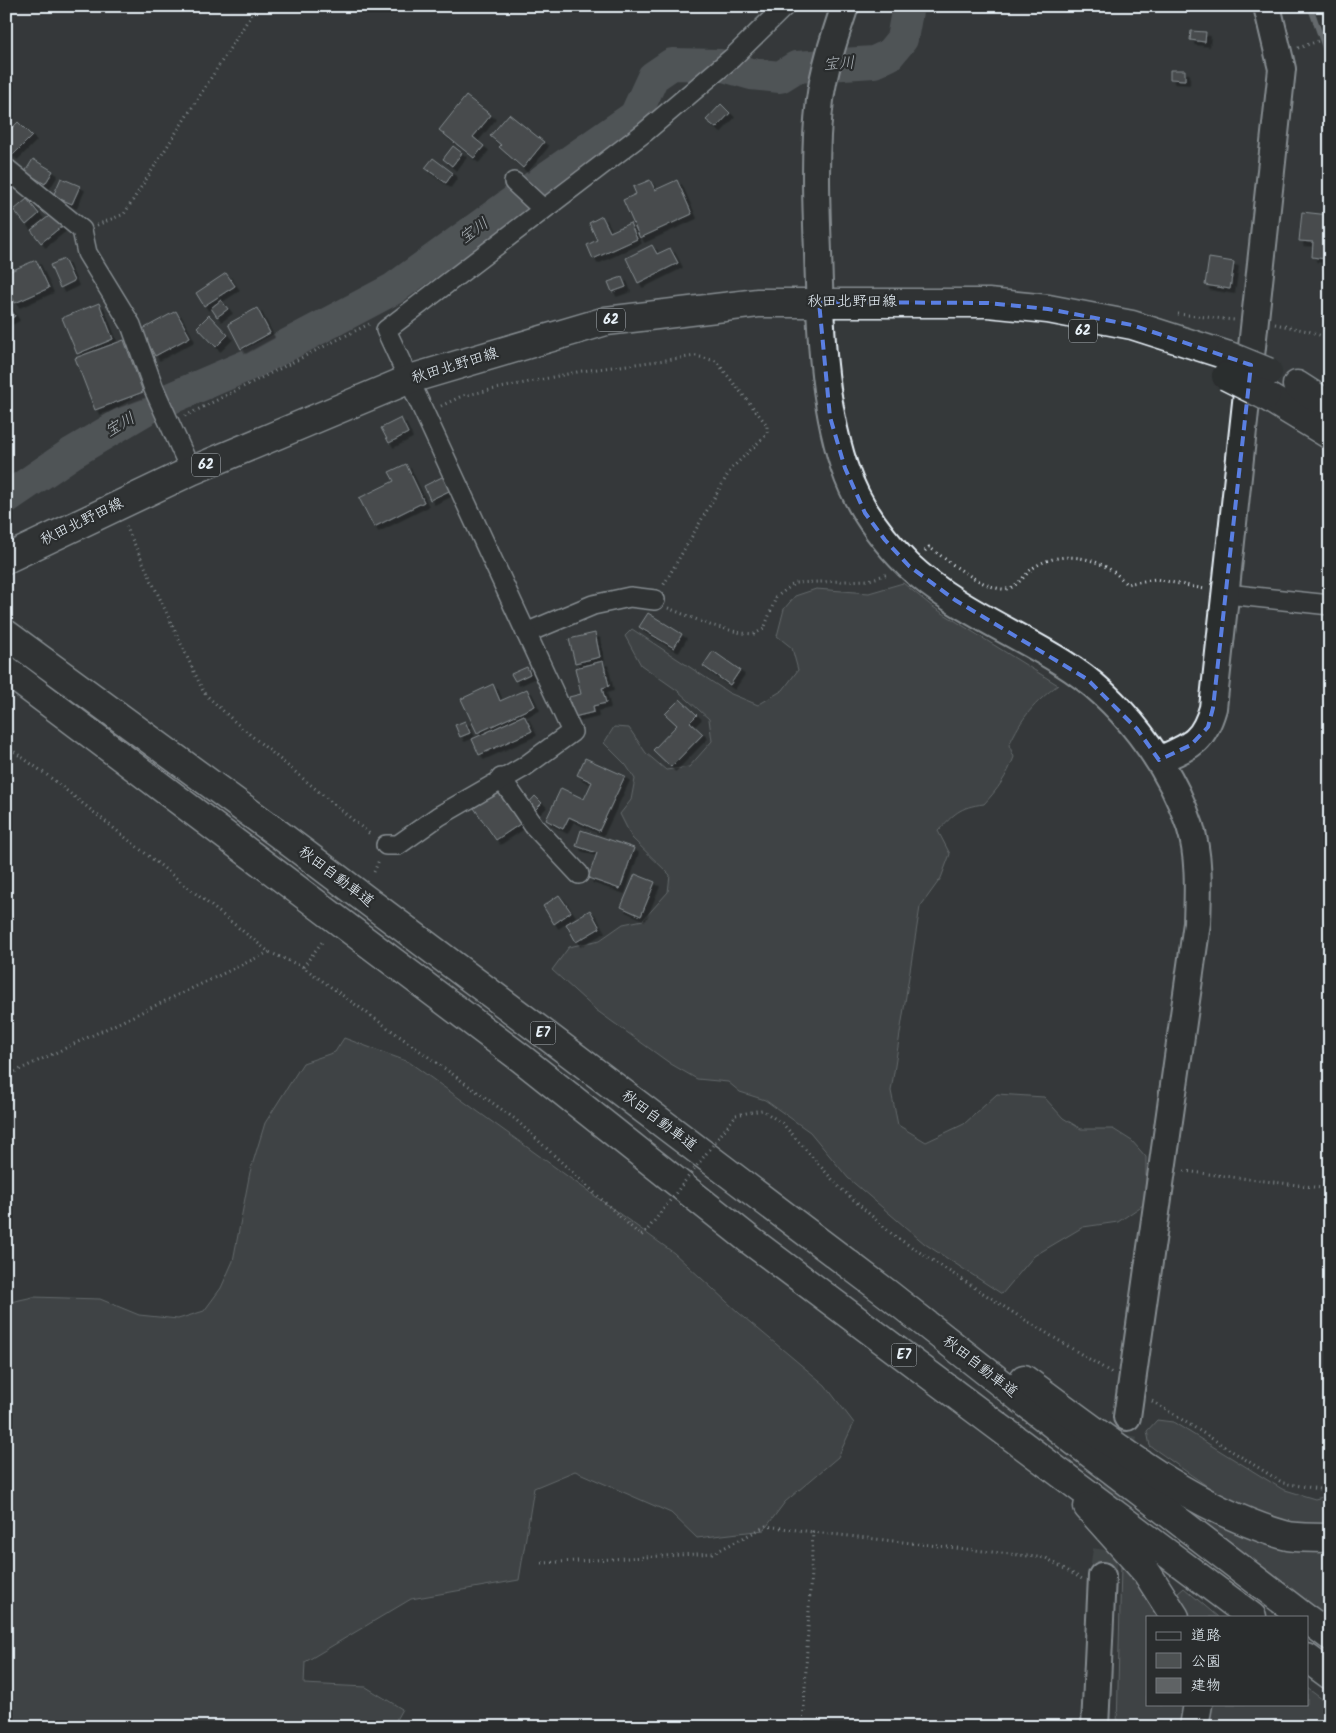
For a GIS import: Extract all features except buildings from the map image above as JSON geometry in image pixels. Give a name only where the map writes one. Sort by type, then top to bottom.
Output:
[{"type":"main road","name":"秋田北野田線","points":[[6,559],[192,471],[410,379],[606,321],[758,303],[936,302],[988,315],[1128,340],[1227,366],[1267,384],[1297,385]]},
{"type":"main road","name":"62","points":[[1267,384],[1330,424]]},
{"type":"main road","points":[[1267,384],[1330,435]]},
{"type":"main road","name":"62","points":[[1297,385],[1330,396]]},
{"type":"main road","points":[[1297,385],[1330,406]]},
{"type":"main road","name":"秋田自動車道","points":[[6,634],[284,838],[888,1294],[1073,1440],[1303,1616]]},
{"type":"main road","name":"E7","points":[[6,670],[522,1059],[751,1241],[1251,1616]]},
{"type":"main road","points":[[888,1294],[992,1355],[1168,1481],[1230,1514],[1286,1535],[1330,1538]]},
{"type":"main road","points":[[1056,1469],[1147,1573],[1174,1616]]},
{"type":"main road","name":"秋田自動車道","points":[[1308,1620],[1330,1636]]},
{"type":"main road","points":[[1308,1659],[1330,1675]]},
{"type":"main road","points":[[1194,1727],[1198,1706]]},
{"type":"street","points":[[386,845],[398,845],[439,816],[501,778],[524,767],[572,732],[386,330],[645,132],[732,58],[785,6]]},
{"type":"street","points":[[845,6],[833,40],[820,100],[816,197],[819,302],[830,417],[845,468],[865,513],[885,540],[909,566],[955,600],[1086,679],[1137,728],[1159,760],[1191,828],[1198,877],[1198,923],[1127,1417]]},
{"type":"street","points":[[1159,760],[1191,745],[1208,726],[1213,708],[1227,594],[1282,68],[1267,6]]},
{"type":"street","points":[[6,168],[82,230],[87,253],[131,325],[154,389],[192,471]]},
{"type":"street","points":[[514,182],[543,209]]},
{"type":"street","points":[[1227,594],[1330,605]]},
{"type":"street","points":[[526,633],[593,605],[630,598],[656,600]]},
{"type":"street","points":[[501,778],[534,826],[580,874]]},
{"type":"street","points":[[1095,1727],[1101,1582]]},
{"type":"path","points":[[82,230],[124,214],[257,6]]},
{"type":"path","points":[[1304,46],[1330,37]]},
{"type":"path","points":[[169,419],[374,322]]},
{"type":"path","points":[[426,413],[462,396],[582,371],[696,356],[716,360],[767,425],[767,434],[731,469],[656,600],[677,613],[710,625],[754,634],[764,629],[776,598],[795,583],[869,580],[909,566],[929,547],[984,583],[1004,590],[1014,586],[1033,568],[1050,558],[1064,555],[1092,561],[1119,575],[1126,584],[1156,579],[1227,594]]},
{"type":"path","points":[[116,506],[204,692],[321,795],[386,845]]},
{"type":"path","points":[[6,746],[48,776],[269,952],[302,967],[515,1119],[640,1236],[648,1229],[736,1115],[762,1110],[783,1124],[838,1186],[892,1234],[1017,1315],[1131,1384],[1160,1408],[1283,1483],[1320,1489],[1330,1487]]},
{"type":"path","points":[[302,967],[322,942]]},
{"type":"path","points":[[6,1076],[269,952]]},
{"type":"path","points":[[1162,1168],[1330,1189]]},
{"type":"path","points":[[542,1563],[714,1553],[766,1526],[1046,1558],[1101,1582]]},
{"type":"path","points":[[803,1727],[813,1532]]},
{"type":"highlighted area","points":[[819,302],[988,303],[1048,309],[1132,325],[1251,365],[1213,708],[1208,727],[1191,745],[1159,760],[1137,729],[1087,679],[955,600],[909,566],[885,540],[865,513],[845,468],[830,417]]},
{"type":"green space","points":[[903,583],[933,607],[1058,685],[1035,705],[1019,726],[1009,745],[1014,757],[994,793],[984,804],[969,807],[958,812],[938,831],[950,854],[941,878],[920,907],[891,1091],[898,1125],[926,1142],[964,1124],[997,1094],[1044,1097],[1063,1118],[1081,1129],[1113,1129],[1132,1141],[1146,1157],[1146,1203],[1118,1222],[1083,1227],[1034,1256],[1002,1294],[925,1244],[848,1178],[810,1132],[765,1100],[740,1092],[728,1082],[697,1079],[671,1064],[596,1010],[552,970],[569,947],[600,940],[623,924],[643,920],[668,892],[670,875],[632,838],[620,814],[631,800],[635,779],[626,765],[604,743],[614,727],[629,728],[646,753],[666,770],[689,767],[712,741],[709,719],[678,691],[641,665],[625,636],[632,629],[729,693],[758,705],[783,690],[798,670],[792,648],[777,636],[784,609],[795,596],[816,589],[869,593]]},
{"type":"green space","points":[[344,1038],[409,1062],[674,1253],[739,1313],[825,1385],[854,1423],[838,1457],[785,1502],[764,1530],[697,1538],[671,1513],[575,1471],[534,1488],[519,1580],[411,1599],[305,1662],[304,1684],[366,1687],[402,1709],[392,1727],[6,1727],[6,1303],[33,1297],[100,1299],[139,1315],[178,1319],[204,1311],[221,1288],[233,1261],[250,1172],[265,1123],[303,1063],[335,1052]]},
{"type":"green space","points":[[1157,1420],[1173,1422],[1282,1489],[1315,1499],[1330,1495],[1330,1526],[1297,1525],[1272,1521],[1220,1494],[1150,1446],[1147,1431]]},
{"type":"green space","points":[[1145,1484],[1330,1549],[1330,1621]]},
{"type":"green space","points":[[1121,1567],[1143,1589],[1160,1616],[1146,1616],[1146,1706],[1183,1706],[1182,1727],[1117,1727]]},
{"type":"green space","points":[[1184,1588],[1217,1616],[1187,1616],[1177,1594]]},
{"type":"green space","points":[[1308,1689],[1330,1705],[1330,1727],[1203,1727],[1207,1706],[1308,1706]]},
{"type":"waterway","name":"宝川","points":[[6,498],[72,453],[148,408],[255,362],[393,289],[635,116],[653,77],[672,64],[720,65],[751,74],[780,77],[796,67],[874,62],[889,55],[902,39],[908,6]]},
{"type":"waterway","points":[[1310,6],[1326,51],[1330,54]]},
{"type":"tunnel","points":[[1102,1576],[1127,1417]]}]
